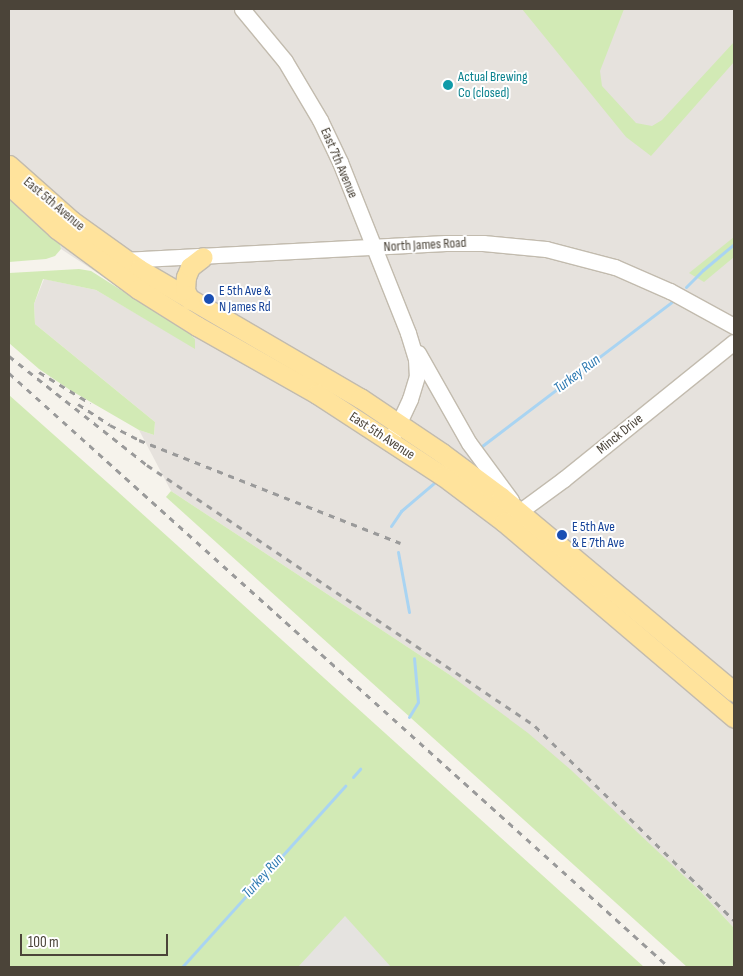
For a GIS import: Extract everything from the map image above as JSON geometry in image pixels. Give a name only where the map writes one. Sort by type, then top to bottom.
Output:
[{"type":"main road","name":"East 5th Avenue","points":[[9,165],[72,221],[126,260],[190,300],[399,423],[514,519],[734,692]]},
{"type":"main road","name":"East 5th Avenue","points":[[9,185],[57,229],[99,261],[197,326],[317,394],[442,476],[514,519],[734,718]]},
{"type":"main road","points":[[190,300],[185,290],[186,277],[190,267],[203,257]]},
{"type":"street","name":"East 7th Avenue","points":[[242,9],[285,61],[309,99],[331,141],[408,332],[416,359],[417,376],[410,399],[391,442]]},
{"type":"street","name":"North James Road","points":[[99,261],[482,243],[546,249],[615,267],[670,291],[734,326]]},
{"type":"street","name":"East 7th Avenue","points":[[408,332],[448,409],[514,519]]},
{"type":"street","name":"Minck Drive","points":[[514,519],[734,342]]},
{"type":"shaded area","points":[[9,9],[734,9],[734,928],[701,892],[450,675],[171,491],[139,430],[154,435],[155,422],[35,324],[34,304],[44,279],[96,290],[195,348],[195,339],[189,333],[61,249],[59,237],[9,194]]},
{"type":"shaded area","points":[[345,916],[391,967],[298,967]]},
{"type":"green space","points":[[522,9],[624,9],[600,71],[602,86],[636,123],[652,126],[662,120],[734,42],[734,62],[651,156],[626,137]]},
{"type":"green space","points":[[9,194],[59,237],[61,249],[55,256],[46,259],[9,262]]},
{"type":"green space","points":[[734,237],[734,257],[704,282],[689,273]]},
{"type":"green space","points":[[79,269],[91,271],[189,333],[195,339],[195,349],[96,290],[43,279],[34,304],[35,324],[155,422],[154,435],[139,430],[70,390],[39,369],[9,343],[9,273]]},
{"type":"green space","points":[[9,395],[117,491],[644,967],[9,967]]},
{"type":"green space","points":[[171,491],[450,675],[528,733],[571,770],[701,892],[734,928],[734,967],[687,967],[166,497]]},
{"type":"waterway","name":"Turkey Run","points":[[686,287],[734,244]]},
{"type":"waterway","name":"Turkey Run","points":[[482,446],[673,301]]},
{"type":"waterway","name":"Turkey Run","points":[[391,526],[401,511],[434,483]]},
{"type":"waterway","name":"Turkey Run","points":[[398,552],[409,612]]},
{"type":"waterway","name":"Turkey Run","points":[[409,717],[418,702],[414,658]]},
{"type":"waterway","name":"Turkey Run","points":[[353,777],[360,769]]},
{"type":"waterway","name":"Turkey Run","points":[[182,967],[345,786]]},
{"type":"railway","points":[[9,356],[147,465],[535,726],[734,920]]},
{"type":"railway","points":[[39,372],[90,403]]},
{"type":"railway","points":[[9,373],[669,967]]},
{"type":"railway","points":[[78,404],[110,425],[139,440],[400,543]]},
{"type":"place","name":"Actual Brewing Co (closed)","points":[[448,85]]},
{"type":"place","name":"E 5th Ave & N James Rd","points":[[209,299]]},
{"type":"place","name":"E 5th Ave & E 7th Ave","points":[[562,535]]}]
